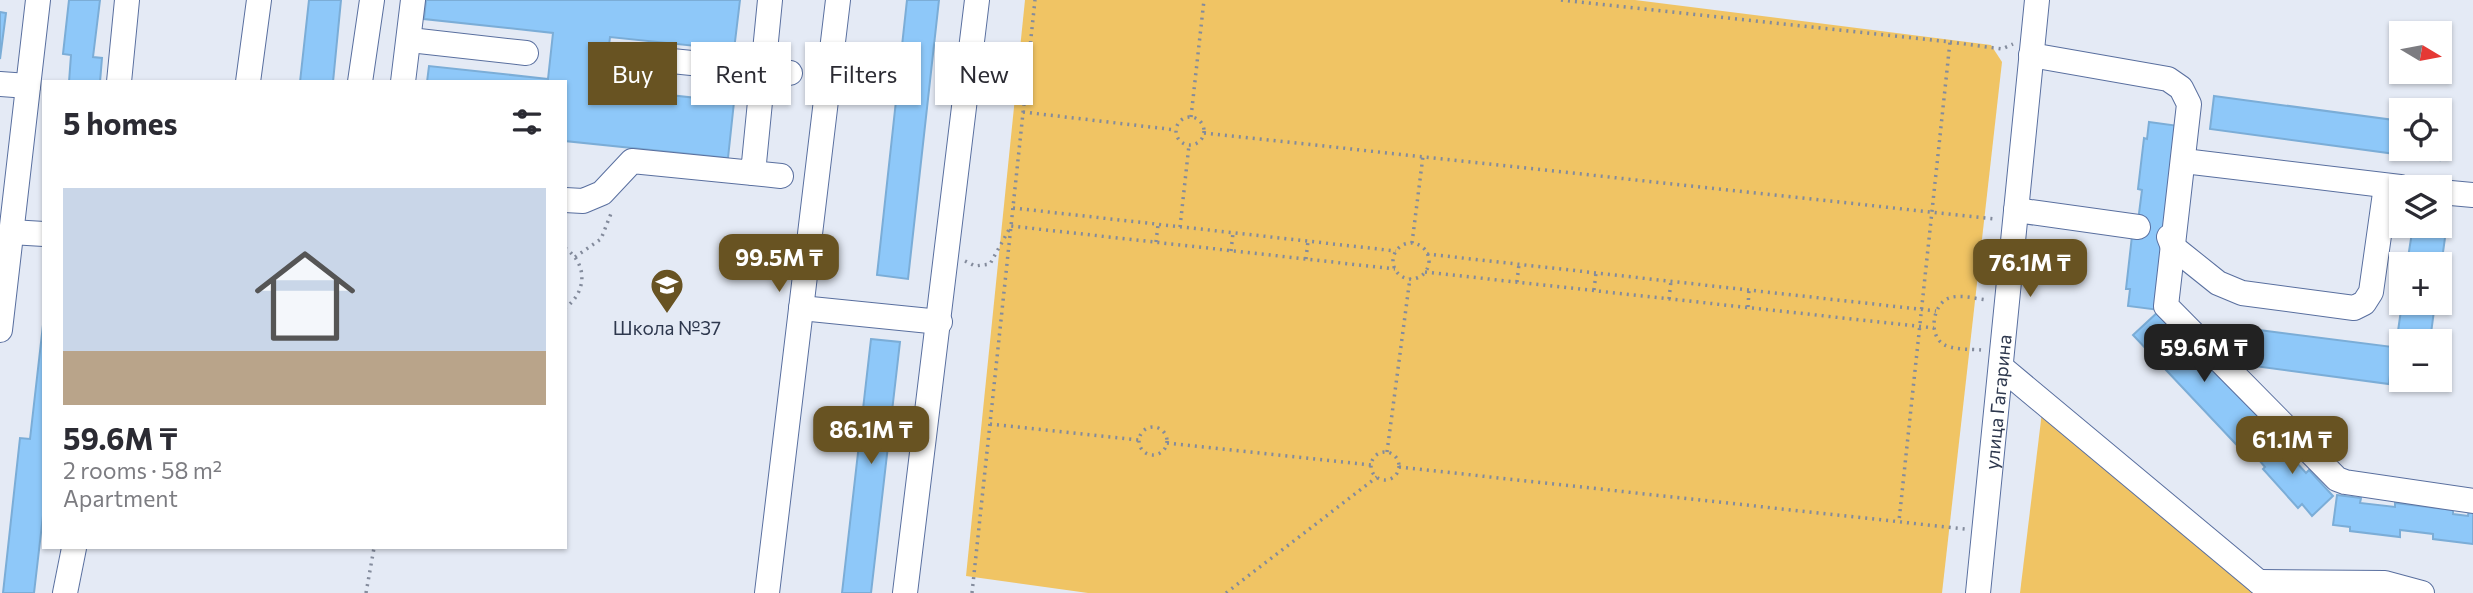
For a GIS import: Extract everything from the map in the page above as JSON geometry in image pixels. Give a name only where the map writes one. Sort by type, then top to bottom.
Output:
[{"type":"street","points":[[0,330],[2,288],[38,0]]},
{"type":"street","points":[[119,80],[127,0]]},
{"type":"street","points":[[248,80],[259,0]]},
{"type":"street","points":[[360,80],[372,0]]},
{"type":"street","points":[[403,80],[413,0]]},
{"type":"street","points":[[766,42],[770,0]]},
{"type":"street","points":[[767,593],[838,0]]},
{"type":"street","points":[[905,593],[977,0]]},
{"type":"street","name":"улица Гагарина","points":[[1978,593],[2036,0]]},
{"type":"street","points":[[410,40],[526,53]]},
{"type":"street","points":[[2032,45],[2168,79],[2181,88],[2189,104],[2184,161],[2170,240],[2166,306],[2337,479],[2473,501]]},
{"type":"street","points":[[0,83],[28,86]]},
{"type":"street","points":[[753,173],[760,105]]},
{"type":"street","points":[[567,200],[583,201],[602,192],[632,160],[780,176]]},
{"type":"street","points":[[2184,161],[2389,187]]},
{"type":"street","points":[[2452,192],[2473,195]]},
{"type":"street","points":[[2170,240],[2218,283],[2242,293],[2354,307],[2364,303],[2371,292],[2389,206]]},
{"type":"street","points":[[2016,215],[2138,227]]},
{"type":"street","points":[[11,232],[42,234]]},
{"type":"street","points":[[801,308],[940,321]]},
{"type":"street","points":[[2001,360],[2266,588],[2385,583],[2422,593]]},
{"type":"street","points":[[65,593],[74,549]]},
{"type":"path","points":[[972,593],[1035,0]]},
{"type":"path","points":[[1192,117],[1204,0]]},
{"type":"path","points":[[1561,0],[2003,49],[2032,45]]},
{"type":"path","points":[[1899,521],[1950,42]]},
{"type":"path","points":[[1023,112],[1176,130]]},
{"type":"path","points":[[1192,117],[1200,120],[1204,133],[1198,143],[1189,145],[1181,142],[1176,130],[1180,121],[1192,117]]},
{"type":"path","points":[[1204,133],[1932,212],[2016,215]]},
{"type":"path","points":[[1180,227],[1189,145]]},
{"type":"path","points":[[1412,243],[1423,156]]},
{"type":"path","points":[[1013,208],[1396,251]]},
{"type":"path","points":[[1156,242],[1158,225]]},
{"type":"path","points":[[948,246],[965,261],[975,265],[990,264],[1011,226]]},
{"type":"path","points":[[1011,226],[1395,269]]},
{"type":"path","points":[[1231,251],[1233,233]]},
{"type":"path","points":[[1306,259],[1308,241]]},
{"type":"path","points":[[1412,243],[1423,247],[1429,263],[1419,277],[1402,276],[1395,269],[1393,261],[1396,251],[1401,246],[1412,243]]},
{"type":"path","points":[[567,250],[575,257],[583,275],[579,294],[567,306]]},
{"type":"path","points":[[1427,254],[1936,311]]},
{"type":"path","points":[[1517,282],[1519,264]]},
{"type":"path","points":[[1424,272],[1934,328]]},
{"type":"path","points":[[1594,290],[1596,273]]},
{"type":"path","points":[[1387,452],[1410,278]]},
{"type":"path","points":[[1669,299],[1671,281]]},
{"type":"path","points":[[1748,307],[1749,290]]},
{"type":"path","points":[[2001,360],[1943,344],[1937,338],[1934,328],[1936,311],[1948,298],[1956,296],[2007,302]]},
{"type":"path","points":[[990,424],[1139,440]]},
{"type":"path","points":[[1155,428],[1166,435],[1167,443],[1159,454],[1149,455],[1142,449],[1139,440],[1143,432],[1155,428]]},
{"type":"path","points":[[1167,443],[1371,464]]},
{"type":"path","points":[[1387,452],[1398,459],[1399,467],[1391,479],[1381,479],[1377,477],[1371,464],[1378,453],[1387,452]]},
{"type":"path","points":[[1399,467],[1984,531]]},
{"type":"path","points":[[1226,593],[1377,477]]},
{"type":"path","points":[[366,593],[373,549]]},
{"type":"shaded area","points":[[1025,0],[1635,0],[1991,45],[2002,62],[1942,593],[1088,593],[966,576],[1014,105],[1033,105],[1033,42],[1021,42]]},
{"type":"shaded area","points":[[2042,412],[2254,593],[2020,593]]},
{"type":"building","points":[[69,0],[100,0],[93,57],[102,58],[100,80],[69,80],[71,55],[63,54]]},
{"type":"building","points":[[309,0],[341,0],[333,80],[300,80]]},
{"type":"building","points":[[426,0],[740,0],[735,42],[691,42],[691,45],[610,37],[609,42],[588,42],[588,105],[677,105],[677,96],[691,97],[691,105],[734,105],[728,158],[567,141],[567,80],[427,80],[429,66],[548,79],[553,33],[424,19]]},
{"type":"building","points":[[907,0],[939,0],[908,279],[877,275],[896,105],[921,105],[921,42],[902,42]]},
{"type":"building","points":[[0,12],[6,13],[0,59]]},
{"type":"building","points":[[2214,96],[2389,119],[2389,153],[2210,129]]},
{"type":"building","points":[[2149,122],[2179,126],[2159,310],[2128,306],[2130,289],[2126,289],[2132,236],[2136,237],[2142,190],[2138,189],[2144,138],[2147,139]]},
{"type":"building","points":[[2411,238],[2445,238],[2443,252],[2409,252]]},
{"type":"building","points":[[2159,311],[2275,433],[2249,458],[2133,335]]},
{"type":"building","points":[[2400,315],[2433,315],[2432,329],[2398,329]]},
{"type":"building","points":[[2259,330],[2389,346],[2389,384],[2254,366]]},
{"type":"building","points":[[42,334],[42,524],[34,593],[3,593],[20,438],[30,439]]},
{"type":"building","points":[[871,339],[900,342],[871,593],[842,593]]},
{"type":"building","points":[[2275,434],[2299,460],[2296,462],[2306,473],[2309,470],[2333,496],[2312,516],[2302,504],[2298,508],[2263,469],[2265,467],[2254,454]]},
{"type":"building","points":[[2337,495],[2361,498],[2360,503],[2395,507],[2395,503],[2453,510],[2453,514],[2468,516],[2469,509],[2473,510],[2473,544],[2433,539],[2433,534],[2400,530],[2400,537],[2350,531],[2350,527],[2333,525]]},
{"type":"place","name":"Школа №37","points":[[667,315]]}]
